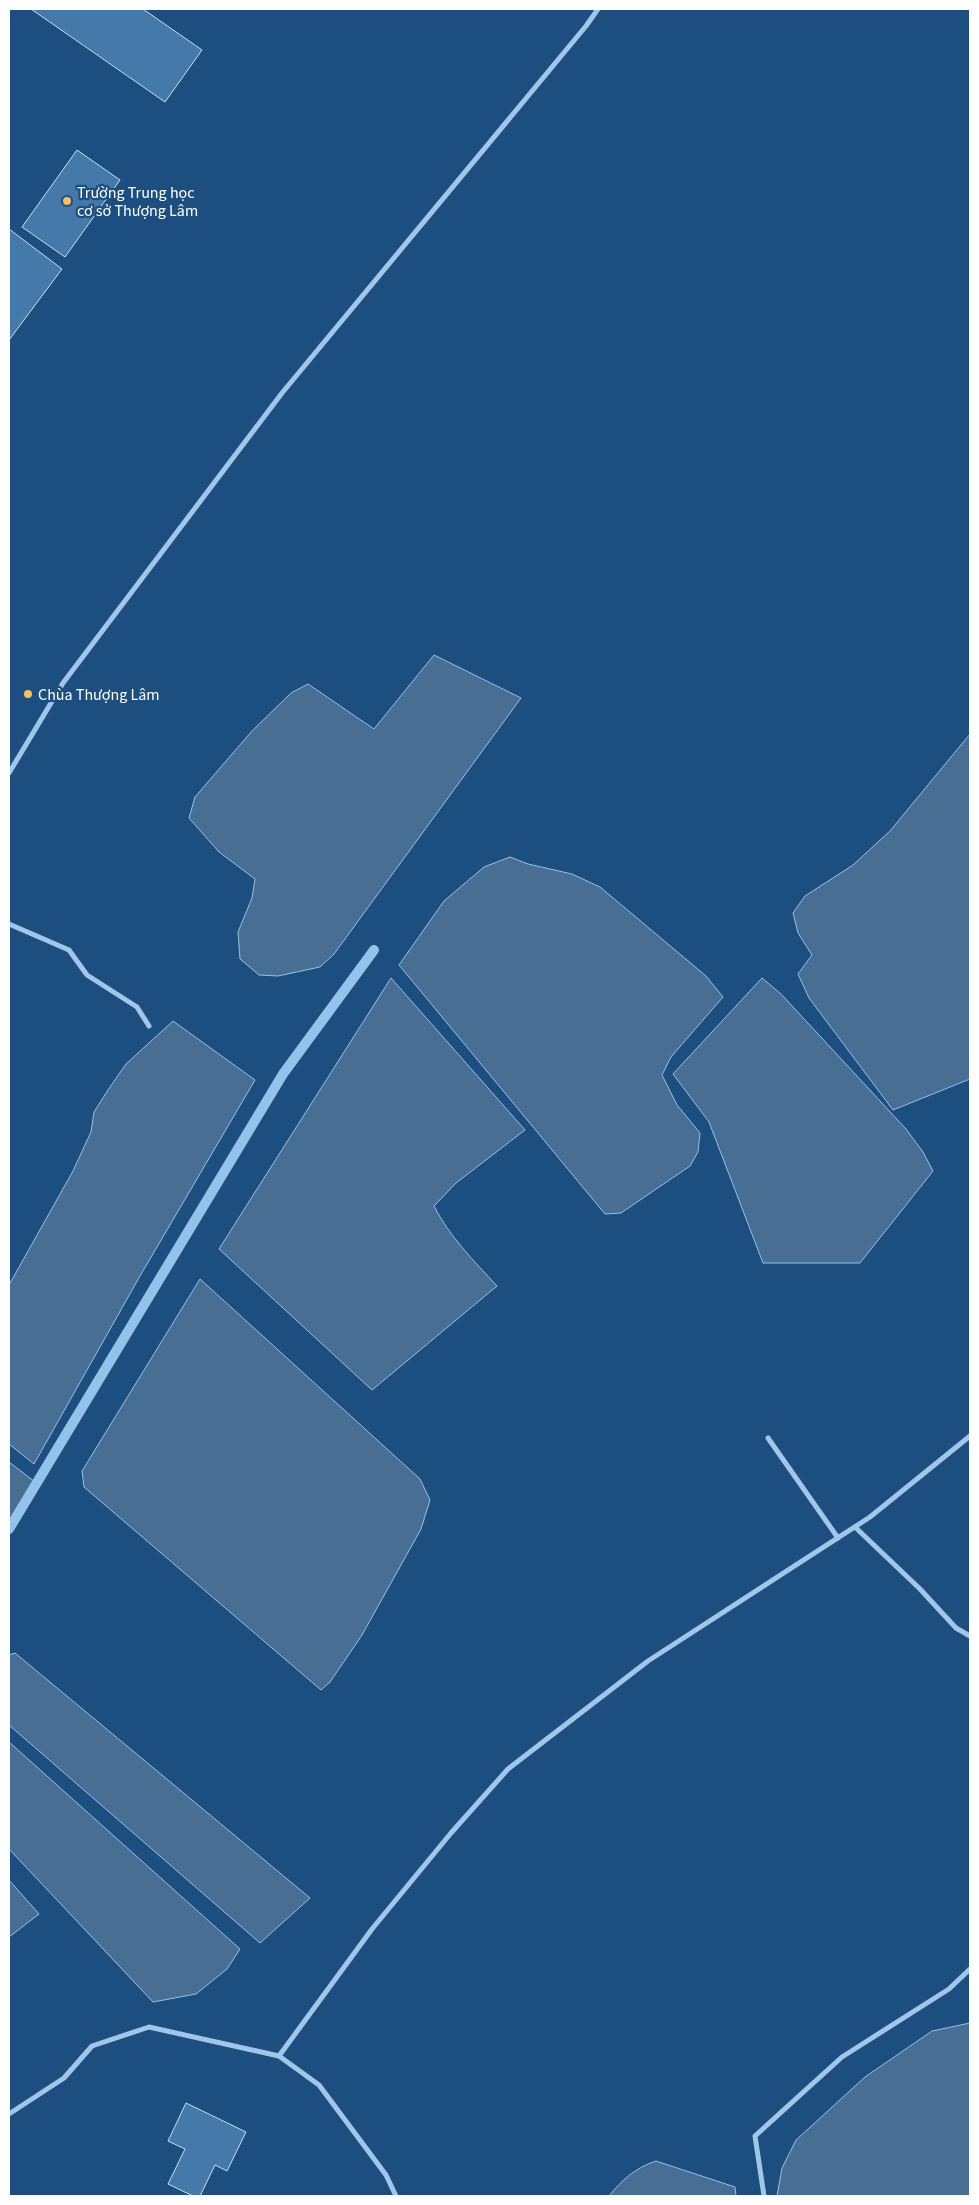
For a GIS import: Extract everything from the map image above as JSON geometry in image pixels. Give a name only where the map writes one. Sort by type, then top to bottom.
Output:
[{"type":"street","points":[[9,773],[63,683],[282,393],[586,26],[598,9]]},
{"type":"street","points":[[9,924],[69,950],[87,975],[137,1007],[149,1026]]},
{"type":"street","points":[[279,2056],[372,1929],[451,1833],[508,1769],[648,1661],[889,1504],[970,1436]]},
{"type":"street","points":[[768,1438],[838,1538]]},
{"type":"street","points":[[855,1527],[920,1589],[956,1628],[970,1636]]},
{"type":"street","points":[[764,2196],[755,2136],[842,2057],[949,1989],[970,1969]]},
{"type":"street","points":[[9,2114],[64,2078],[92,2046],[149,2027],[279,2056],[319,2085],[386,2175],[396,2196]]},
{"type":"water","points":[[434,655],[521,698],[334,954],[320,967],[278,976],[259,975],[240,959],[238,932],[252,898],[255,879],[219,852],[189,818],[195,797],[252,731],[291,693],[308,684],[374,729]]},
{"type":"water","points":[[970,734],[970,1079],[893,1110],[809,998],[798,974],[812,955],[798,933],[793,913],[805,896],[853,865],[890,831]]},
{"type":"water","points":[[510,857],[528,864],[572,874],[600,887],[706,976],[723,997],[671,1057],[662,1075],[677,1105],[700,1133],[698,1152],[690,1166],[621,1213],[605,1214],[399,965],[444,901],[484,867]]},
{"type":"water","points":[[391,978],[525,1130],[456,1183],[434,1206],[454,1238],[497,1286],[372,1390],[219,1249]]},
{"type":"water","points":[[762,978],[781,994],[906,1129],[923,1152],[933,1171],[860,1263],[763,1263],[709,1122],[673,1074]]},
{"type":"water","points":[[173,1021],[255,1080],[140,1276],[34,1464],[9,1444],[9,1285],[73,1171],[91,1132],[94,1112],[126,1064]]},
{"type":"water","points":[[200,1279],[420,1479],[430,1500],[421,1529],[362,1635],[330,1682],[321,1690],[84,1487],[82,1471]]},
{"type":"water","points":[[9,1462],[35,1482],[32,1490],[9,1522]]},
{"type":"water","points":[[15,1653],[310,1898],[260,1943],[9,1725],[9,1655]]},
{"type":"water","points":[[9,1742],[240,1949],[227,1969],[196,1994],[153,2002],[9,1849]]},
{"type":"water","points":[[9,1880],[39,1914],[9,1937]]},
{"type":"water","points":[[970,2023],[970,2196],[777,2196],[782,2168],[796,2140],[865,2077],[932,2031]]},
{"type":"water","points":[[656,2161],[735,2187],[736,2196],[609,2196],[630,2175]]},
{"type":"building","points":[[31,9],[143,9],[202,50],[165,102]]},
{"type":"building","points":[[77,150],[120,180],[65,257],[22,227]]},
{"type":"building","name":"Trường Trung học cơ sở Thượng Lâm","points":[[9,229],[62,269],[9,340]]},
{"type":"building","points":[[186,2103],[246,2132],[227,2171],[215,2165],[200,2196],[193,2196],[168,2184],[185,2149],[168,2141]]},
{"type":"waterway","points":[[9,1529],[283,1074],[374,950]]},
{"type":"place","name":"Trường Trung học cơ sở Thượng Lâm","points":[[67,201]]},
{"type":"place","name":"Chùa Thượng Lâm","points":[[28,694]]}]
